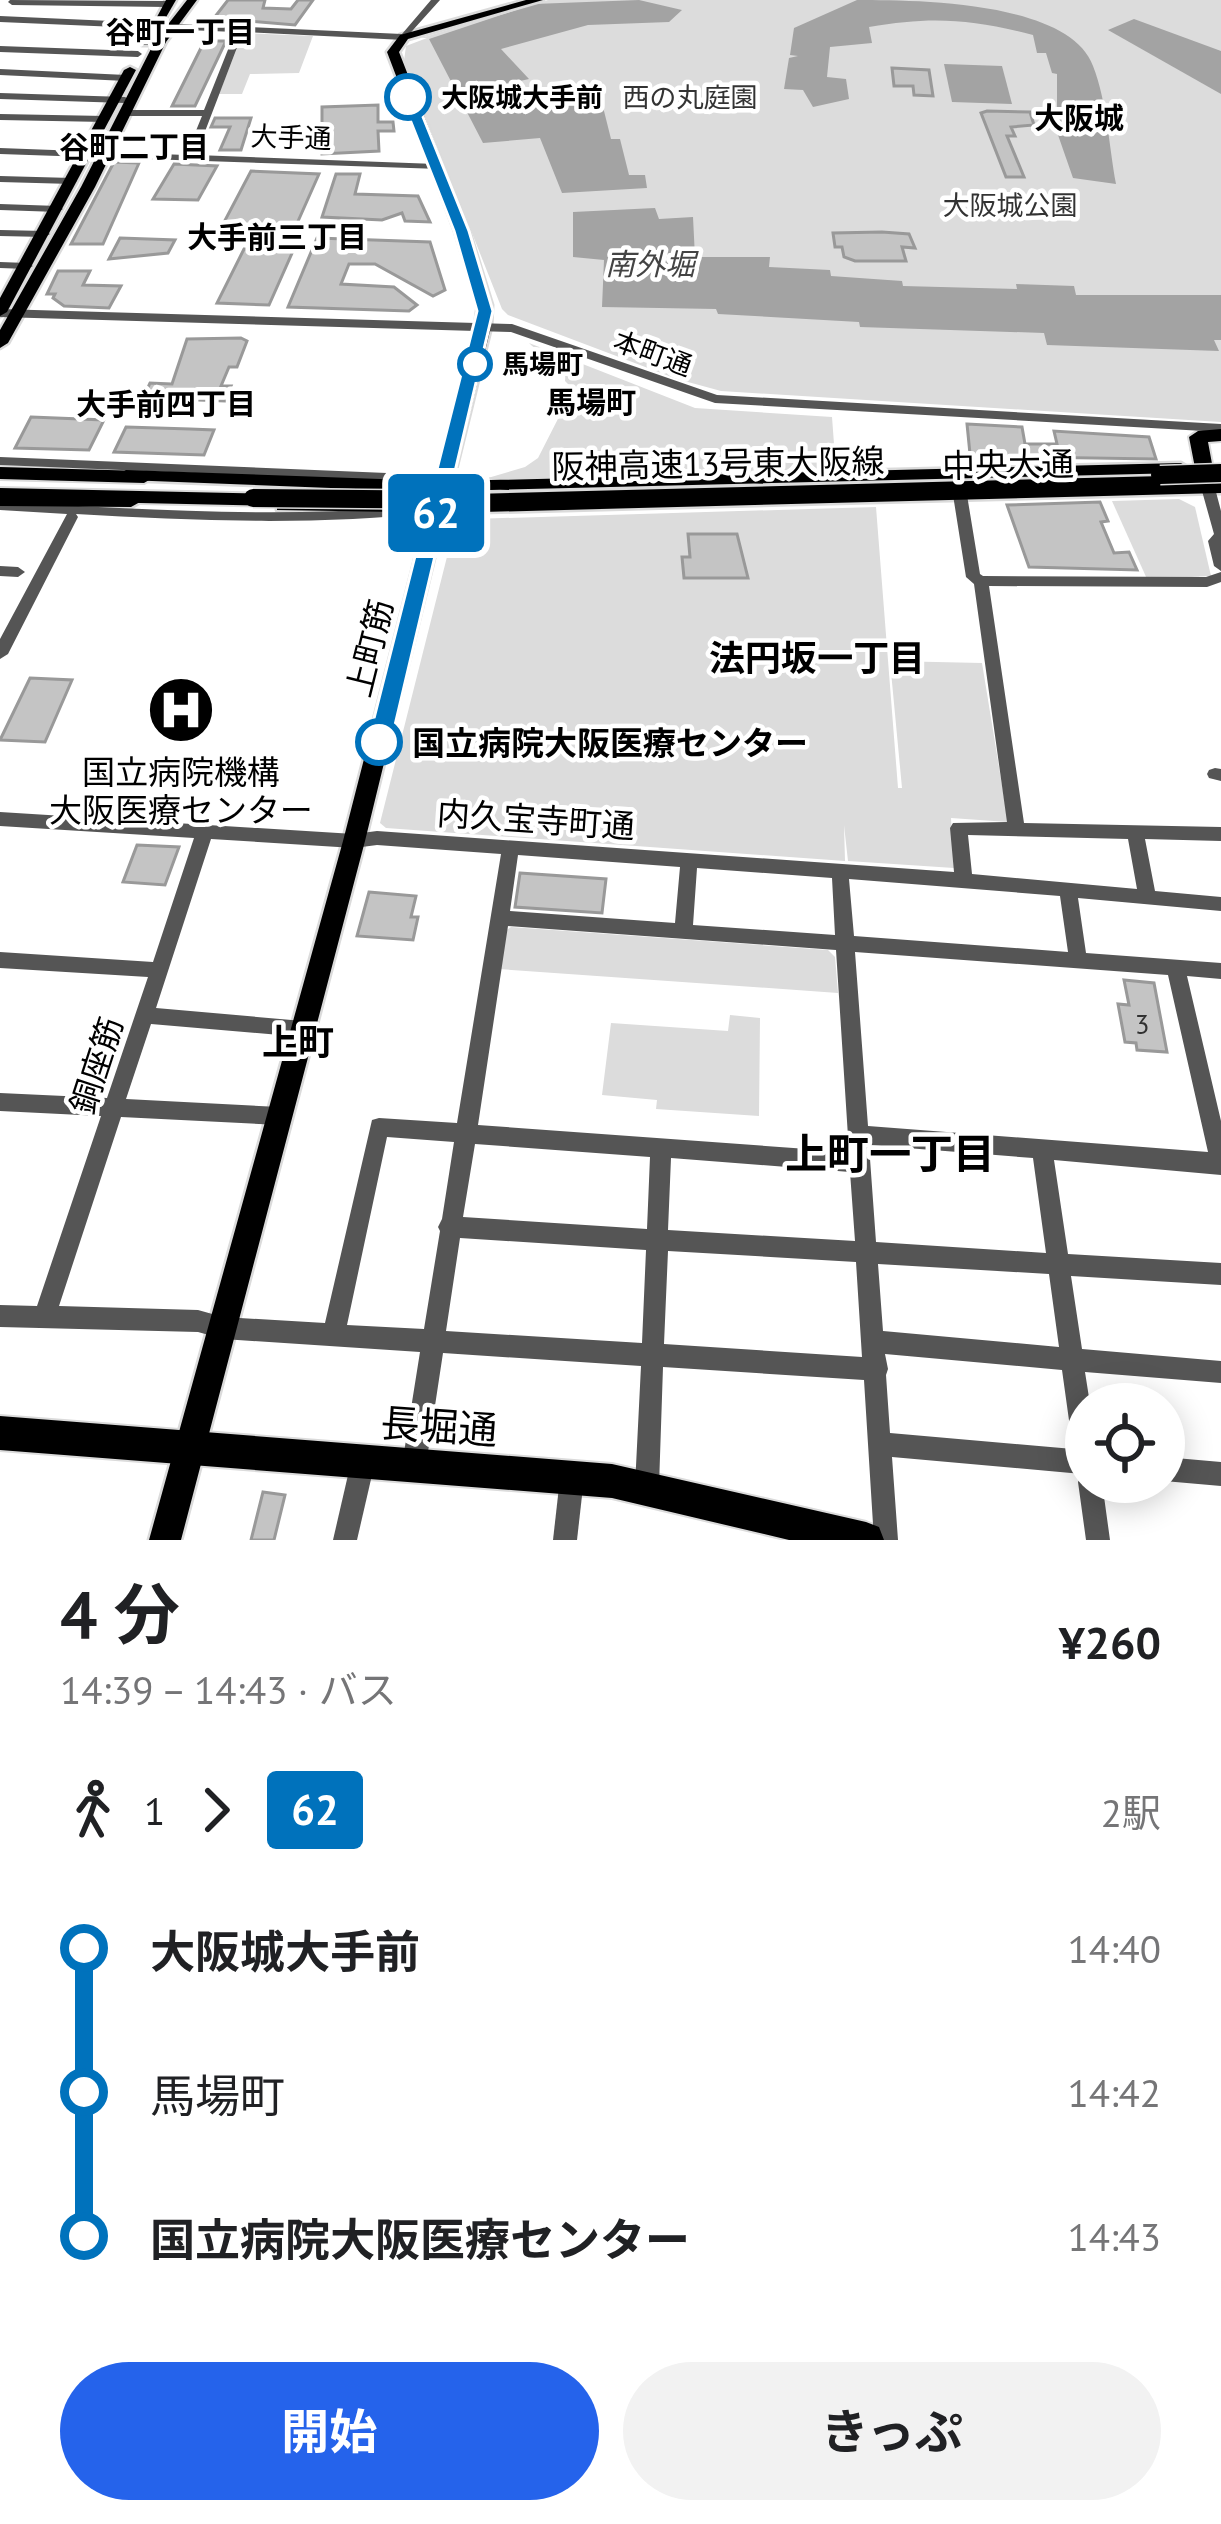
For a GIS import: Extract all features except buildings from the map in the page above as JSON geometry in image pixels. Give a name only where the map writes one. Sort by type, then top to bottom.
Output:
[{"type":"highway","points":[[1216,478],[1198,437],[1221,432]]},
{"type":"highway","points":[[0,487],[144,477]]},
{"type":"highway","name":"阪神高速13号東大阪線","points":[[0,487],[326,501],[1216,478]]},
{"type":"highway","points":[[0,487],[391,507]]},
{"type":"highway","name":"長堀通","points":[[0,1433],[647,1486],[866,1540]]},
{"type":"main road","points":[[404,38],[538,0]]},
{"type":"main road","points":[[0,343],[105,154],[179,1]]},
{"type":"main road","points":[[0,313],[138,54],[179,1]]},
{"type":"main road","name":"上町筋","points":[[165,1540],[354,841],[483,327],[485,305],[392,58],[404,38]]},
{"type":"main road","name":"中央大通","points":[[144,477],[336,485],[440,497],[960,495],[1216,478]]},
{"type":"main road","name":"中央大通","points":[[391,507],[440,497],[1216,478]]},
{"type":"street","points":[[0,19],[404,38],[436,0]]},
{"type":"street","points":[[12,2],[179,1]]},
{"type":"street","points":[[0,72],[60,3]]},
{"type":"street","points":[[190,158],[240,30]]},
{"type":"street","points":[[0,49],[138,54]]},
{"type":"street","points":[[0,72],[126,78]]},
{"type":"street","points":[[0,96],[115,100],[128,106],[208,112]]},
{"type":"street","points":[[0,117],[105,119]]},
{"type":"street","name":"大手通","points":[[0,151],[436,167]]},
{"type":"street","points":[[0,179],[72,181]]},
{"type":"street","points":[[0,207],[58,209]]},
{"type":"street","points":[[0,233],[44,234]]},
{"type":"street","points":[[0,266],[27,266]]},
{"type":"street","name":"本町通","points":[[0,313],[524,330],[715,399],[1221,432]]},
{"type":"street","points":[[1126,424],[1189,434],[1216,478],[1221,535],[1215,541],[1221,566]]},
{"type":"street","name":"中央大通","points":[[0,487],[411,478],[440,497]]},
{"type":"street","name":"中央大通","points":[[0,487],[74,513],[340,517],[440,497]]},
{"type":"street","points":[[960,495],[974,577],[981,581],[1207,582],[1221,577]]},
{"type":"street","points":[[0,654],[74,513]]},
{"type":"street","points":[[0,571],[18,572]]},
{"type":"street","points":[[981,581],[1016,828]]},
{"type":"street","name":"内久宝寺町通","points":[[0,819],[354,841],[377,838],[964,880],[1221,904]]},
{"type":"street","points":[[964,880],[959,829],[1221,834]]},
{"type":"street","points":[[1135,831],[1147,896]]},
{"type":"street","name":"銅座筋","points":[[44,1318],[205,832]]},
{"type":"street","points":[[414,1465],[511,848]]},
{"type":"street","points":[[683,930],[689,860]]},
{"type":"street","points":[[840,871],[886,1540]]},
{"type":"street","points":[[1068,889],[1078,960]]},
{"type":"street","points":[[500,918],[1221,971]]},
{"type":"street","points":[[0,960],[159,970]]},
{"type":"street","points":[[858,1135],[1221,1164],[1176,967]]},
{"type":"street","points":[[144,1015],[303,1029]]},
{"type":"street","points":[[0,1102],[279,1117]]},
{"type":"street","points":[[334,1335],[379,1127],[860,1163]]},
{"type":"street","points":[[647,1486],[661,1148]]},
{"type":"street","points":[[1042,1150],[1074,1383]]},
{"type":"street","points":[[448,1227],[1221,1274]]},
{"type":"street","points":[[0,1316],[198,1321],[223,1328],[877,1369]]},
{"type":"street","points":[[875,1342],[1221,1372]]},
{"type":"street","points":[[882,1444],[1065,1457]]},
{"type":"street","points":[[346,1540],[363,1462]]},
{"type":"street","points":[[1185,1471],[1221,1474]]},
{"type":"street","points":[[565,1540],[572,1478]]},
{"type":"street","points":[[1093,1503],[1098,1540]]},
{"type":"green space","name":"大阪城公園","points":[[548,0],[1221,0],[1221,422],[721,391],[508,315],[404,61],[406,46],[427,38],[421,38]]},
{"type":"green space","points":[[243,33],[313,36],[299,73],[250,74],[242,94],[219,94]]},
{"type":"green space","points":[[529,343],[695,408],[832,417],[836,471],[660,471],[481,480],[525,467],[538,458],[563,409],[562,393],[572,388],[565,381],[563,366]]},
{"type":"green space","points":[[1179,499],[1195,507],[1211,576],[1147,579],[1112,501]]},
{"type":"green space","points":[[876,507],[898,788],[902,788],[890,661],[982,663],[1008,822],[951,818],[954,868],[848,861],[844,825],[845,861],[386,828],[380,823],[454,529],[472,519]]},
{"type":"green space","points":[[511,927],[828,950],[835,957],[838,993],[499,969],[505,931]]},
{"type":"green space","points":[[730,1015],[760,1018],[759,1116],[656,1109],[657,1100],[602,1095],[611,1023],[728,1031]]},
{"type":"water","points":[[639,0],[682,10],[669,22],[588,25],[501,49],[529,79],[520,81],[531,106],[601,99],[611,139],[620,139],[629,175],[645,175],[647,188],[562,193],[540,138],[483,143],[429,39],[534,4]]},
{"type":"water","points":[[857,0],[989,9],[1055,28],[1079,45],[1098,80],[1116,184],[1073,178],[1050,112],[1057,112],[1057,74],[1052,73],[1046,53],[1037,53],[1033,35],[951,21],[869,27],[872,43],[830,47],[827,77],[846,79],[849,99],[813,107],[803,90],[784,89],[789,58],[798,56],[790,55],[794,28]]},
{"type":"water","points":[[1134,19],[1221,51],[1221,94],[1108,30]]},
{"type":"water","points":[[944,64],[1002,66],[1012,104],[952,102]]},
{"type":"water","name":"南外堀","points":[[655,208],[659,219],[693,217],[695,257],[770,257],[769,267],[830,270],[831,276],[902,281],[903,286],[1017,289],[1016,284],[1074,286],[1076,295],[1221,295],[1221,340],[1214,340],[1219,351],[1047,345],[1044,333],[860,327],[859,322],[718,314],[716,309],[602,307],[604,260],[573,257],[573,212]]},
{"type":"bus line","name":"62","points":[[379,742],[485,311],[461,231],[408,97]]},
{"type":"place","name":"大阪城大手前","points":[[408,97]]},
{"type":"place","name":"馬場町","points":[[475,364]]},
{"type":"place","name":"国立病院機構 大阪医療センター","points":[[181,710]]},
{"type":"place","name":"国立病院大阪医療センター","points":[[379,742]]},
{"type":"district","name":"谷町一丁目","points":[[180,31]]},
{"type":"district","name":"大阪城","points":[[1079,117]]},
{"type":"district","name":"谷町二丁目","points":[[134,146]]},
{"type":"district","name":"大手前三丁目","points":[[277,236]]},
{"type":"district","name":"馬場町","points":[[591,401]]},
{"type":"district","name":"大手前四丁目","points":[[166,403]]},
{"type":"district","name":"法円坂一丁目","points":[[817,657]]},
{"type":"district","name":"上町","points":[[298,1041]]},
{"type":"district","name":"上町一丁目","points":[[890,1153]]},
{"type":"park label","name":"西の丸庭園","points":[[690,97]]}]
